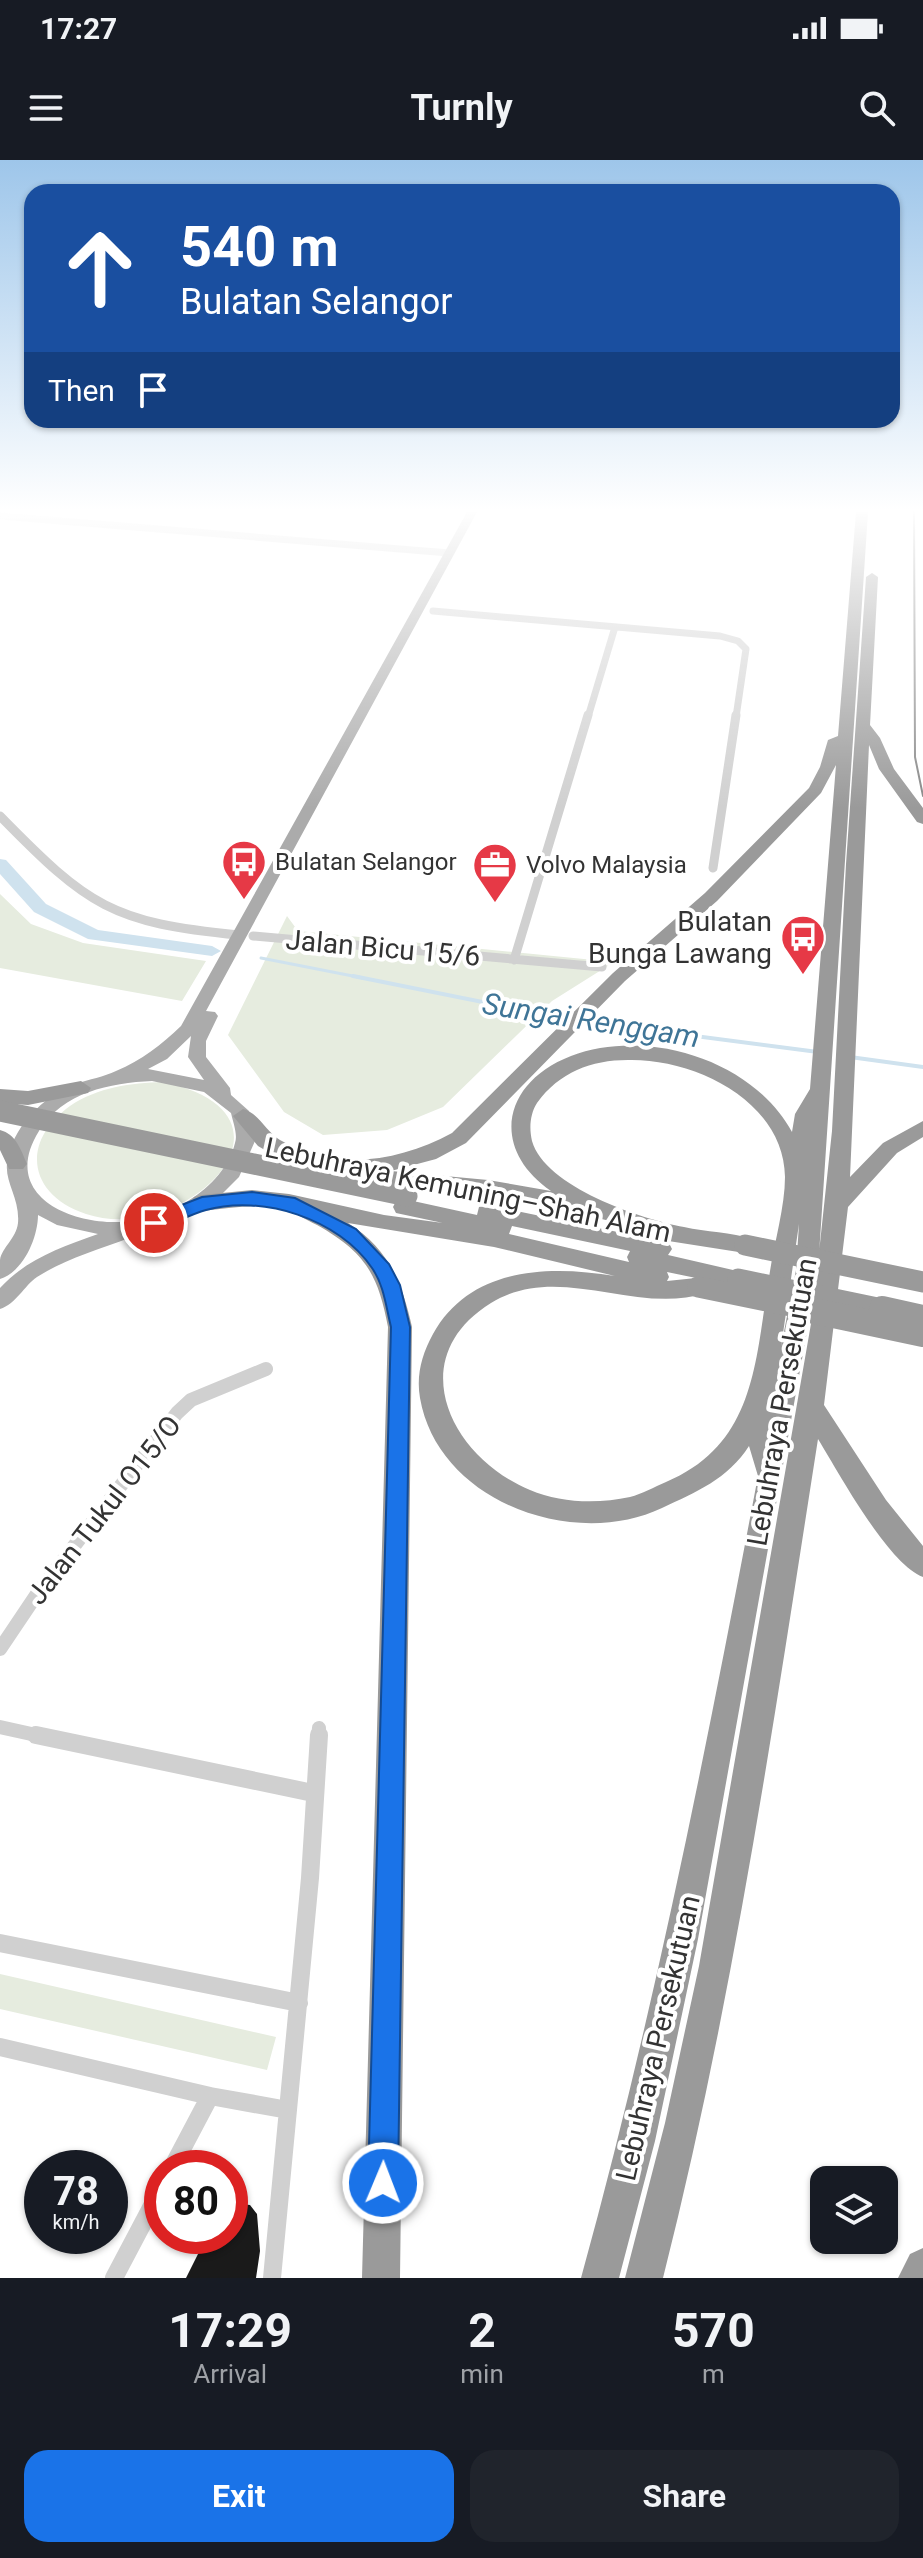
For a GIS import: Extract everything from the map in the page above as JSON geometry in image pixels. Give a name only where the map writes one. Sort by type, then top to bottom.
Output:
[{"type":"highway","name":"Lebuhraya Persekutuan","points":[[644,2278],[669,2189],[709,2004],[824,1324],[847,1071],[859,611]]},
{"type":"highway","name":"Lebuhraya Persekutuan","points":[[600,2278],[637,2141],[682,1939],[807,1270],[823,1076],[833,890],[855,725],[866,611]]},
{"type":"highway","points":[[335,1168],[405,1163],[432,1154],[459,1138],[590,1006],[711,897],[816,790],[828,767],[832,744],[855,725],[873,738],[887,769],[923,819]]},
{"type":"highway","points":[[612,1213],[546,1177],[525,1151],[519,1131],[522,1111],[541,1083],[577,1062],[599,1056],[635,1053],[672,1056],[720,1074],[757,1100],[771,1115],[786,1139],[796,1179]]},
{"type":"highway","points":[[770,1480],[757,1429],[805,1114],[823,1076]]},
{"type":"highway","points":[[0,1096],[28,1098],[81,1088]]},
{"type":"highway","name":"Lebuhraya Kemuning–Shah Alam","points":[[0,1111],[406,1202],[445,1216],[741,1263],[923,1318]]},
{"type":"highway","points":[[243,1116],[265,1141],[297,1157],[358,1176],[395,1182],[488,1188],[612,1213],[677,1234],[741,1263],[923,1282]]},
{"type":"highway","name":"Lebuhraya Kemuning–Shah Alam","points":[[0,1121],[406,1202],[526,1221],[741,1263],[923,1304]]},
{"type":"highway","points":[[837,1205],[890,1148],[923,1128]]},
{"type":"highway","points":[[0,1137],[10,1148],[16,1164]]},
{"type":"highway","points":[[202,1203],[252,1198],[289,1202],[384,1223],[494,1239],[698,1287],[923,1334]]},
{"type":"highway","points":[[289,1202],[350,1233],[368,1250],[380,1264],[390,1285],[400,1327],[381,2278]]},
{"type":"highway","points":[[445,1216],[494,1239]]},
{"type":"highway","points":[[526,1221],[565,1217],[677,1234]]},
{"type":"highway","points":[[698,1287],[660,1290],[582,1277],[544,1277],[511,1283],[481,1297],[454,1320],[435,1349],[430,1374],[433,1407],[449,1442],[481,1477],[530,1503],[578,1512],[628,1509],[689,1486],[721,1465],[738,1446],[751,1423],[763,1386]]},
{"type":"highway","points":[[810,1405],[856,1473],[875,1509],[923,1565]]},
{"type":"highway","points":[[917,2278],[923,2267]]},
{"type":"main road","points":[[0,1301],[26,1274],[51,1259],[136,1227],[171,1219],[202,1203],[232,1176],[246,1146],[243,1116],[198,1061],[195,1047],[246,935],[418,611]]},
{"type":"main road","points":[[0,1271],[26,1239],[29,1212],[25,1191],[17,1177],[16,1164],[27,1133],[54,1103],[81,1088],[122,1076],[161,1055],[188,1029],[246,935],[433,611]]},
{"type":"main road","points":[[122,1076],[178,1078],[224,1092]]},
{"type":"main road","points":[[25,1191],[54,1216],[77,1225],[106,1229],[136,1227]]},
{"type":"street","points":[[433,611],[720,636],[738,641],[746,649],[713,868]]},
{"type":"street","name":"Jalan Bicu 15/6","points":[[514,960],[615,627]]},
{"type":"street","name":"Jalan Bicu 15/6","points":[[0,816],[75,888],[107,909],[174,928],[602,967]]},
{"type":"street","name":"Jalan Tukul O15/O","points":[[0,1649],[37,1594],[177,1413],[191,1400],[266,1369]]},
{"type":"street","points":[[0,1727],[313,1793]]},
{"type":"street","points":[[272,2278],[299,2003],[319,1728]]},
{"type":"street","points":[[0,1943],[299,2003]]},
{"type":"street","points":[[0,2047],[210,2096],[288,2110]]},
{"type":"street","points":[[182,2150],[210,2096]]},
{"type":"street","points":[[114,2278],[144,2221]]},
{"type":"shaded area","points":[[0,894],[31,924],[83,943],[206,961],[182,1001],[0,968]]},
{"type":"shaded area","points":[[287,916],[298,931],[614,962],[552,1001],[443,1107],[387,1130],[323,1135],[284,1112],[228,1035]]},
{"type":"shaded area","points":[[163,1082],[208,1098],[230,1121],[233,1147],[220,1173],[195,1195],[162,1212],[124,1219],[86,1214],[52,1194],[42,1181],[38,1151],[43,1135],[54,1120],[70,1106],[103,1090]]},
{"type":"shaded area","points":[[0,1974],[276,2037],[267,2070],[0,2009]]},
{"type":"building","points":[[250,2205],[257,2214],[260,2251],[256,2278],[186,2278],[198,2254],[248,2254]]},
{"type":"waterway","name":"Sungai Renggam","points":[[0,864],[40,908],[94,935],[212,951]]},
{"type":"waterway","name":"Sungai Renggam","points":[[261,958],[361,978]]},
{"type":"waterway","name":"Sungai Renggam","points":[[353,976],[361,978]]},
{"type":"waterway","name":"Sungai Renggam","points":[[361,978],[572,1020]]},
{"type":"waterway","name":"Sungai Renggam","points":[[580,1021],[818,1052]]},
{"type":"waterway","name":"Sungai Renggam","points":[[850,1057],[923,1067]]},
{"type":"tram line","points":[[914,611],[915,757],[923,796]]},
{"type":"place","name":"Bulatan Selangor","points":[[244,901]]},
{"type":"place","name":"Volvo Malaysia","points":[[495,904]]},
{"type":"place","name":"Bulatan Bunga Lawang","points":[[803,976]]},
{"type":"route","points":[[154,1223],[171,1219],[202,1203],[252,1198],[289,1202],[350,1233],[380,1264],[390,1285],[400,1327],[383,2183]]}]
